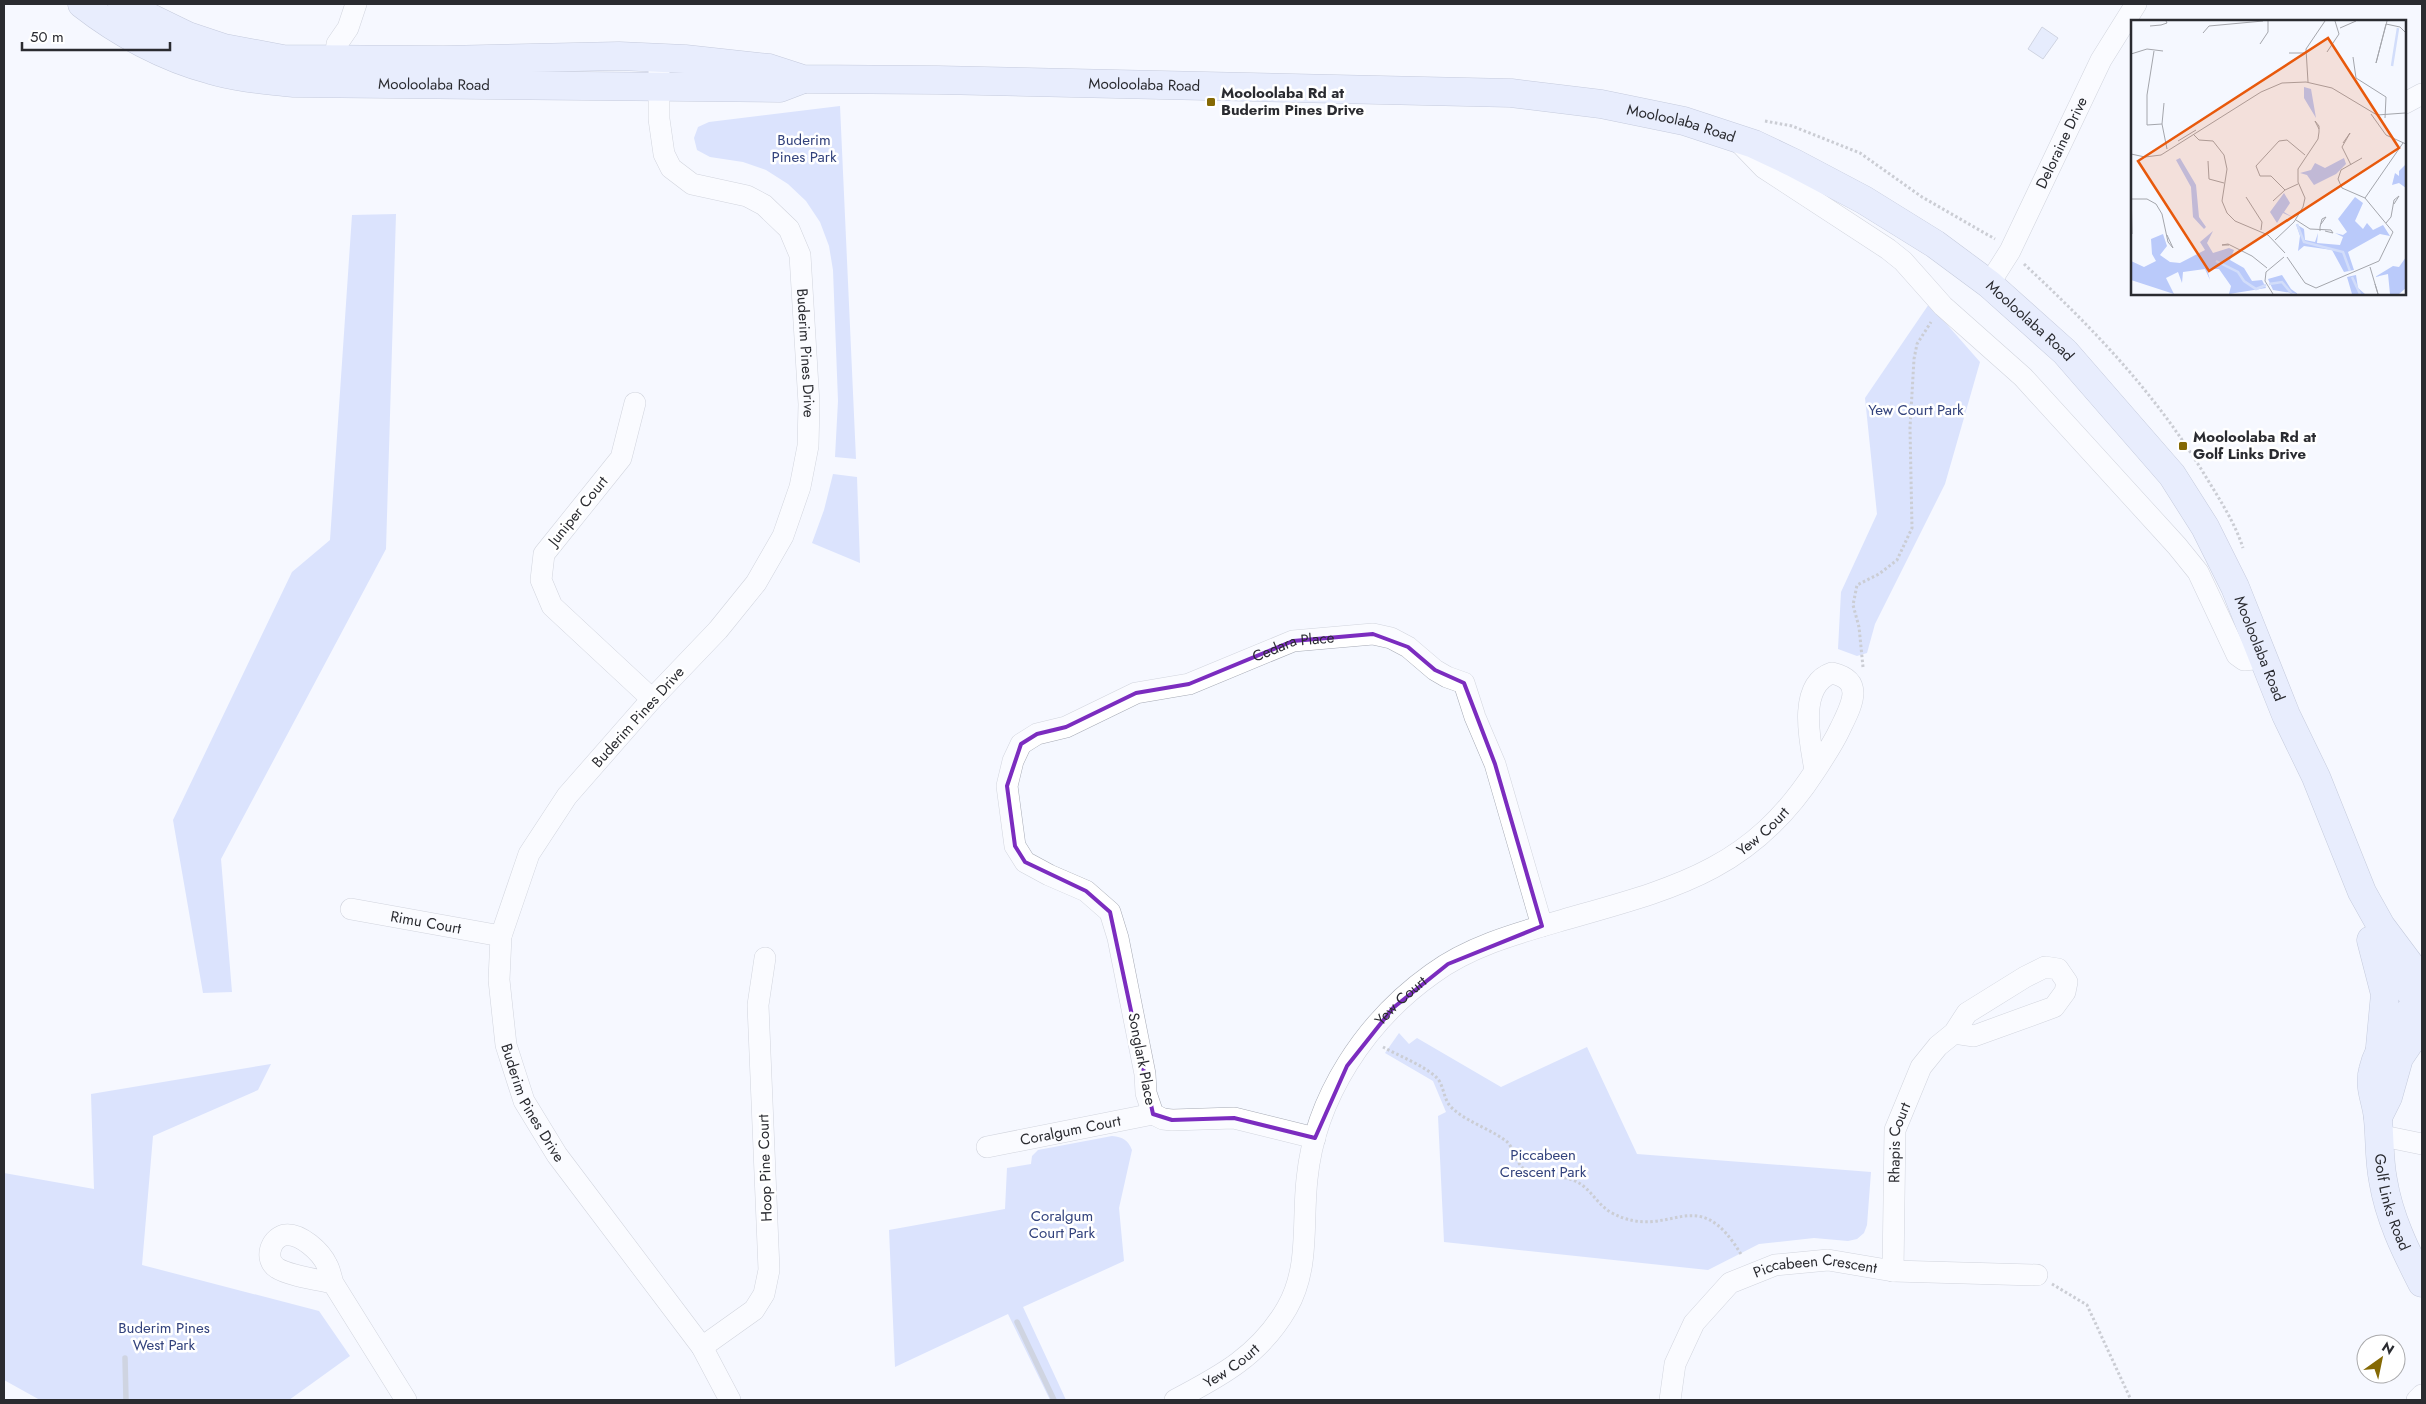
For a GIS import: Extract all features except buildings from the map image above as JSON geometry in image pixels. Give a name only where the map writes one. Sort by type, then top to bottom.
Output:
[{"type":"main road","name":"Mooloolaba Road","points":[[82,4],[119,29],[151,47],[211,70],[254,79],[294,83],[780,88],[803,79]]},
{"type":"main road","name":"Mooloolaba Road","points":[[122,4],[188,36],[224,48],[283,59],[618,56],[769,68],[803,79],[938,80],[1512,93],[1601,104],[1684,121],[1734,137],[1776,154],[1828,180],[1929,240],[1989,284],[2065,352],[2172,475],[2205,527],[2231,578],[2286,714],[2316,776],[2362,892],[2422,1003]]},
{"type":"main road","points":[[335,59],[347,70],[358,75],[426,76],[442,85]]},
{"type":"main road","name":"Mooloolaba Road","points":[[2286,714],[2301,776],[2335,875],[2347,903],[2371,940],[2422,1003]]},
{"type":"main road","points":[[2371,940],[2385,994],[2380,1051]]},
{"type":"main road","points":[[2378,1126],[2399,1058],[2422,1003]]},
{"type":"main road","name":"Golf Links Road","points":[[2422,1003],[2404,1018],[2380,1051],[2372,1071],[2371,1091],[2378,1126],[2383,1180],[2390,1211],[2401,1243],[2422,1283]]},
{"type":"main road","points":[[2392,1080],[2409,1058],[2422,1051]]},
{"type":"street","points":[[335,59],[337,44],[348,28],[356,4]]},
{"type":"street","name":"Deloraine Drive","points":[[1989,284],[2010,251],[2101,60],[2133,5]]},
{"type":"street","points":[[348,28],[359,48],[371,59]]},
{"type":"street","name":"Buderim Pines Drive","points":[[659,58],[661,140],[664,154],[671,168],[692,184],[747,196],[764,205],[789,229],[800,255],[809,404],[808,446],[803,470],[783,536],[756,583],[718,630],[652,699],[567,796],[528,854],[502,936],[499,980],[506,1045],[524,1101],[557,1155],[702,1347],[730,1400]]},
{"type":"street","points":[[2406,102],[2422,94]]},
{"type":"street","points":[[1734,137],[1764,168],[1888,249],[1908,267],[1943,306],[2023,377],[2177,546],[2198,572],[2237,655],[2244,660],[2264,658]]},
{"type":"street","points":[[1820,206],[1828,180]]},
{"type":"street","name":"Juniper Court","points":[[635,402],[621,458],[544,554],[541,580],[552,606],[652,699]]},
{"type":"street","name":"Cedara Place","points":[[1049,875],[1025,862],[1015,846],[1007,786],[1013,761],[1021,744],[1036,734],[1066,728],[1136,693],[1189,684],[1293,641],[1373,634],[1392,638],[1408,647],[1435,670],[1448,678],[1464,683],[1475,717],[1495,764],[1542,926]]},
{"type":"street","name":"Yew Court","points":[[1175,1400],[1221,1376],[1239,1363],[1266,1338],[1288,1306],[1297,1287],[1302,1262],[1306,1225],[1307,1178],[1315,1138],[1338,1080],[1368,1035],[1393,1008],[1425,980],[1448,964],[1496,942],[1542,926],[1659,892],[1712,869],[1745,848],[1764,832],[1800,794],[1815,770]]},
{"type":"street","name":"Songlark Place","points":[[1049,875],[1086,891],[1110,912],[1118,938],[1146,1074],[1146,1093],[1153,1114],[1163,1119],[1172,1120],[1234,1118],[1315,1138]]},
{"type":"street","name":"Rimu Court","points":[[352,909],[502,936]]},
{"type":"street","name":"Hoop Pine Court","points":[[702,1347],[754,1310],[764,1294],[769,1270],[758,1005],[765,958]]},
{"type":"street","name":"Rhapis Court","points":[[1892,1271],[1895,1130],[1921,1067],[1938,1046],[1954,1033],[1967,1013],[2025,977],[2045,967],[2058,969],[2067,982],[2065,992],[2054,1007],[1974,1036],[1954,1033]]},
{"type":"street","name":"Coralgum Court","points":[[988,1147],[1153,1114]]},
{"type":"street","points":[[2378,1126],[2422,1144]]},
{"type":"street","name":"Piccabeen Crescent","points":[[1670,1400],[1675,1364],[1694,1323],[1730,1283],[1775,1265],[1828,1260],[1892,1271],[2037,1274]]},
{"type":"street","points":[[333,1283],[406,1400]]},
{"type":"street","points":[[2417,1400],[2422,1394]]},
{"type":"path","points":[[1865,674],[1859,627],[1853,606],[1857,585],[1879,574],[1897,560],[1912,528],[1910,428],[1914,359],[1917,344],[1943,306]]},
{"type":"path","points":[[1378,1044],[1437,1077],[1451,1107],[1506,1141],[1524,1168],[1535,1174],[1579,1182],[1610,1212],[1626,1219],[1654,1223],[1683,1214],[1696,1215],[1714,1222],[1734,1242],[1752,1274]]},
{"type":"path","points":[[2037,1274],[2087,1306],[2131,1400]]},
{"type":"highlighted area","points":[[1373,634],[1408,647],[1435,670],[1464,683],[1495,764],[1542,926],[1448,964],[1393,1008],[1347,1066],[1315,1138],[1234,1118],[1172,1120],[1153,1114],[1110,912],[1086,891],[1025,862],[1015,846],[1007,786],[1021,744],[1037,734],[1066,727],[1136,693],[1189,684],[1293,641]]},
{"type":"green space","name":"Buderim Pines Park","points":[[840,106],[856,459],[835,457],[838,401],[833,270],[829,246],[820,222],[806,201],[788,184],[766,170],[743,162],[710,157],[697,150],[694,138],[698,127],[709,122]]},
{"type":"green space","points":[[396,214],[386,549],[221,859],[232,992],[203,993],[173,820],[292,572],[330,540],[352,215]]},
{"type":"green space","name":"Yew Court Park","points":[[1929,304],[1980,362],[1945,484],[1875,624],[1867,653],[1857,656],[1838,649],[1841,592],[1877,514],[1865,398]]},
{"type":"green space","points":[[833,474],[857,477],[860,563],[812,543],[824,510]]},
{"type":"green space","name":"Piccabeen Crescent Park","points":[[1399,1033],[1409,1044],[1417,1038],[1501,1087],[1587,1047],[1637,1154],[1871,1172],[1867,1225],[1864,1233],[1857,1239],[1848,1241],[1814,1238],[1759,1244],[1708,1270],[1444,1242],[1438,1116],[1446,1112],[1433,1081],[1385,1053]]},
{"type":"green space","name":"Buderim Pines West Park","points":[[271,1064],[258,1090],[153,1136],[142,1265],[319,1311],[350,1356],[289,1400],[40,1400],[4,1380],[4,1173],[94,1189],[91,1094]]},
{"type":"green space","name":"Coralgum Court Park","points":[[1112,1136],[1125,1140],[1132,1150],[1119,1208],[1124,1261],[1023,1307],[1066,1400],[1050,1400],[1008,1314],[895,1367],[889,1230],[1005,1209],[1007,1168],[1031,1164],[1032,1156],[1038,1150]]},
{"type":"shaded area","points":[[2042,27],[2058,38],[2043,59],[2028,49]]},
{"type":"waterway","points":[[1017,1322],[1054,1400]]},
{"type":"waterway","points":[[125,1358],[126,1400]]},
{"type":"place","name":"Mooloolaba Rd at Buderim Pines Drive","points":[[1211,102]]},
{"type":"place","name":"Mooloolaba Rd at Golf Links Drive","points":[[2183,446]]}]
